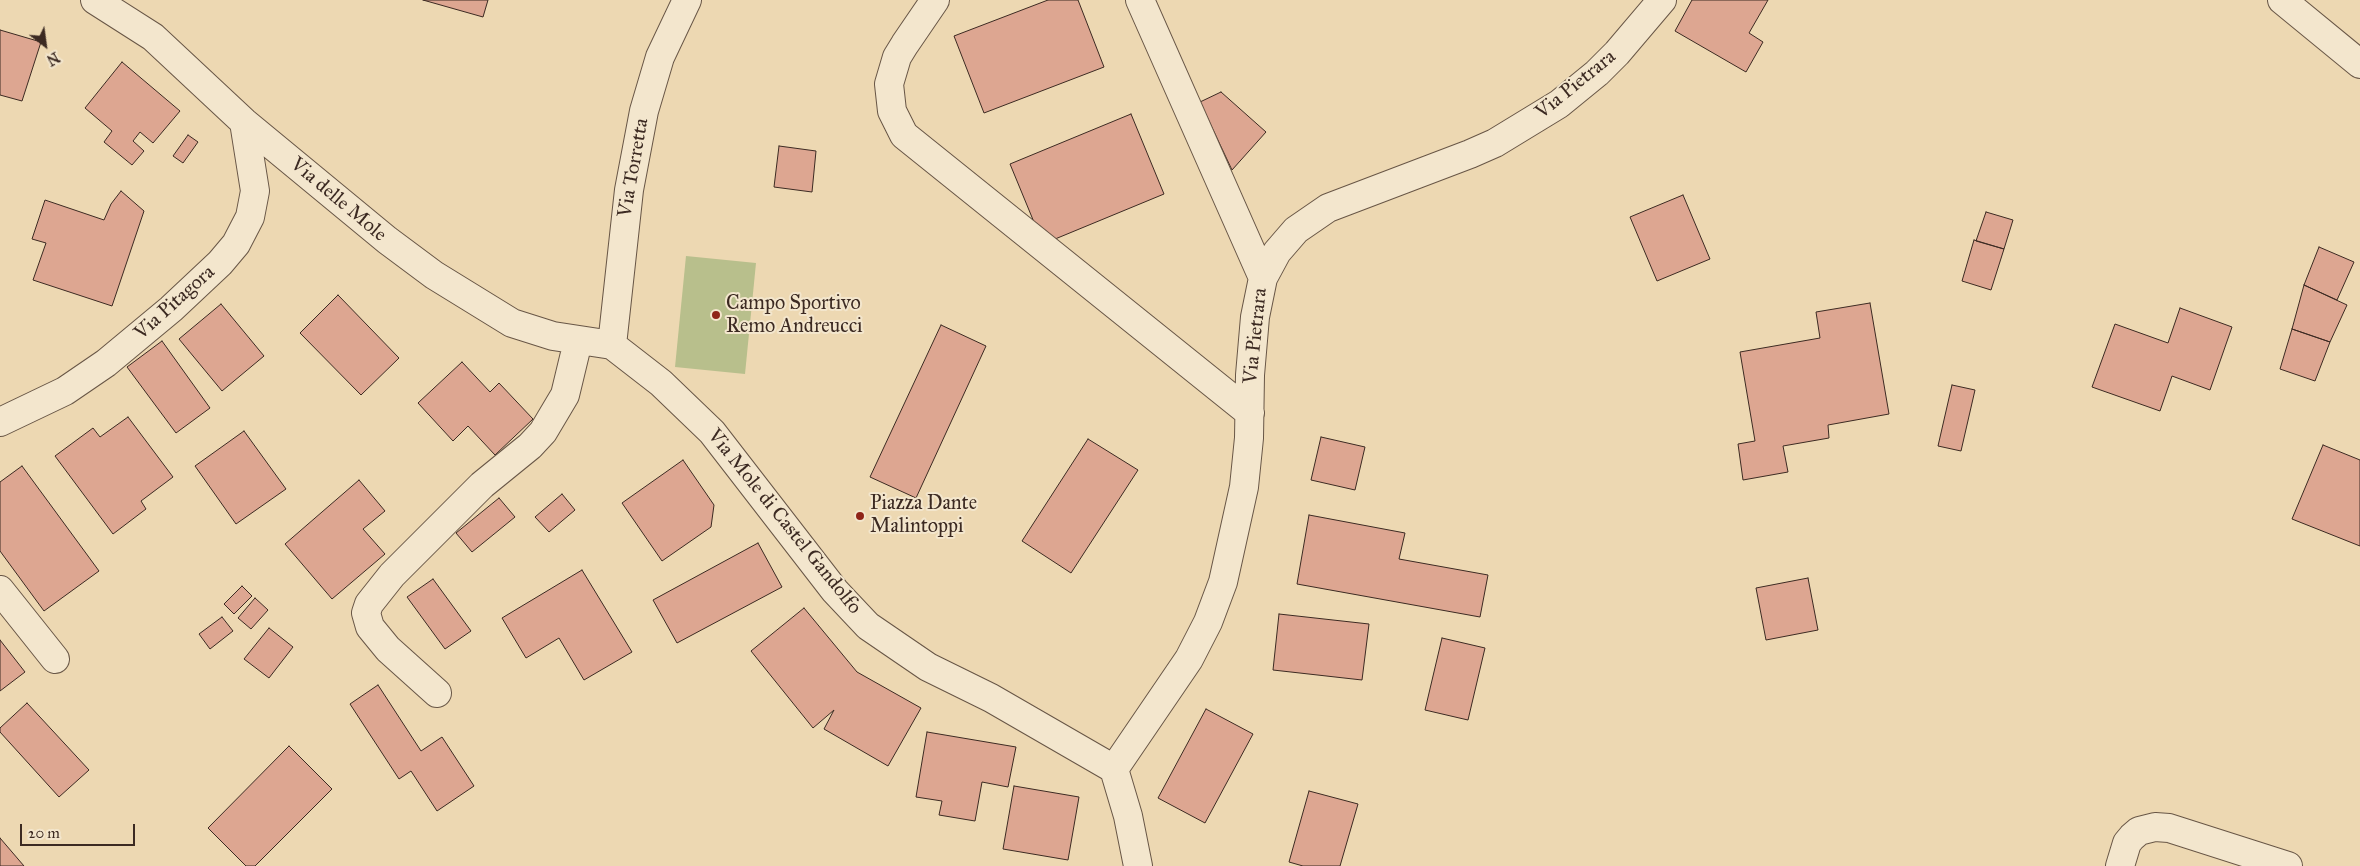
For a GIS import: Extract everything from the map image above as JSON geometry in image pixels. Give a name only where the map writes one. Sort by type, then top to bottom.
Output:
[{"type":"street","name":"Via delle Mole","points":[[95,0],[153,37],[244,122],[387,240],[455,289],[512,323],[538,332],[578,341],[612,345]]},
{"type":"street","name":"Via Torretta","points":[[612,345],[629,190],[644,112],[660,57],[687,0]]},
{"type":"street","points":[[935,0],[897,57],[889,84],[892,111],[904,135],[1250,413]]},
{"type":"street","points":[[1140,0],[1263,278]]},
{"type":"street","name":"Via Pietrara","points":[[1114,769],[1176,679],[1208,622],[1223,582],[1240,513],[1249,438],[1253,336],[1263,278],[1270,262],[1285,241],[1296,230],[1318,214],[1340,203],[1418,176],[1495,143],[1559,104],[1597,73],[1617,53],[1662,0]]},
{"type":"street","points":[[2282,0],[2360,64]]},
{"type":"street","name":"Via Pitagora","points":[[0,422],[59,394],[100,368],[171,309],[220,263],[236,244],[252,211],[255,190],[244,122]]},
{"type":"street","points":[[437,692],[388,649],[370,627],[366,612],[369,604],[392,575],[482,484],[530,446],[543,432],[565,395],[578,341]]},
{"type":"street","name":"Via Mole di Castel Gandolfo","points":[[612,345],[682,402],[712,432],[835,591],[868,626],[928,668],[991,698],[1114,769]]},
{"type":"street","points":[[0,590],[55,659]]},
{"type":"street","points":[[1114,769],[1128,816],[1138,866]]},
{"type":"street","points":[[2120,866],[2127,843],[2132,837],[2139,831],[2155,827],[2169,828],[2288,866]]},
{"type":"green space","name":"Campo Sportivo Remo Andreucci","points":[[686,256],[756,263],[745,374],[675,367]]},
{"type":"building","points":[[423,0],[488,0],[483,17]]},
{"type":"building","points":[[1048,0],[1078,0],[1104,67],[984,113],[954,36]]},
{"type":"building","points":[[1692,0],[1768,0],[1749,33],[1763,42],[1746,72],[1675,31]]},
{"type":"building","points":[[0,30],[41,42],[22,101],[0,95]]},
{"type":"building","points":[[122,62],[180,111],[153,143],[140,132],[133,141],[144,151],[132,165],[104,142],[112,131],[85,108]]},
{"type":"building","points":[[1221,92],[1266,132],[1232,170],[1200,102]]},
{"type":"building","points":[[1131,114],[1164,194],[1043,244],[1010,164]]},
{"type":"building","points":[[188,135],[198,142],[183,163],[173,156]]},
{"type":"building","points":[[779,146],[816,151],[812,192],[774,187]]},
{"type":"building","points":[[121,191],[144,211],[112,306],[33,280],[46,243],[32,239],[45,200],[104,220],[111,204]]},
{"type":"building","points":[[1683,195],[1710,259],[1657,281],[1630,217]]},
{"type":"building","points":[[1986,212],[2013,220],[2004,249],[1976,241]]},
{"type":"building","points":[[1974,240],[2004,249],[1991,290],[1962,281]]},
{"type":"building","points":[[2319,247],[2354,262],[2337,300],[2304,285]]},
{"type":"building","points":[[2304,285],[2347,305],[2330,342],[2292,329]]},
{"type":"building","points":[[338,295],[399,358],[361,395],[300,333]]},
{"type":"building","points":[[1870,303],[1889,414],[1828,425],[1829,438],[1783,446],[1788,472],[1743,480],[1738,444],[1755,441],[1740,352],[1820,338],[1816,312]]},
{"type":"building","points":[[221,304],[264,356],[222,391],[179,339]]},
{"type":"building","points":[[2180,308],[2232,327],[2210,390],[2172,376],[2160,411],[2092,387],[2115,324],[2168,343]]},
{"type":"building","points":[[941,325],[986,346],[916,498],[870,477]]},
{"type":"building","points":[[2292,329],[2330,342],[2315,381],[2280,369]]},
{"type":"building","points":[[162,341],[210,408],[176,433],[127,367]]},
{"type":"building","points":[[462,362],[490,392],[499,383],[533,419],[495,455],[468,426],[453,441],[418,403]]},
{"type":"building","points":[[1952,385],[1975,390],[1961,451],[1938,446]]},
{"type":"building","points":[[128,417],[173,477],[141,501],[146,509],[113,534],[55,456],[93,428],[100,437]]},
{"type":"building","points":[[244,431],[286,489],[236,524],[195,466]]},
{"type":"building","points":[[1321,437],[1365,447],[1355,490],[1311,480]]},
{"type":"building","points":[[1088,439],[1138,470],[1071,573],[1022,541]]},
{"type":"building","points":[[2323,445],[2360,460],[2360,546],[2292,519]]},
{"type":"building","points":[[683,460],[714,505],[711,527],[662,561],[622,503]]},
{"type":"building","points":[[22,466],[99,571],[44,611],[0,551],[0,482]]},
{"type":"building","points":[[359,480],[385,511],[363,529],[385,554],[332,599],[285,544]]},
{"type":"building","points":[[562,494],[575,510],[549,532],[535,517]]},
{"type":"building","points":[[499,498],[515,517],[472,552],[456,533]]},
{"type":"building","points":[[1309,515],[1405,533],[1399,559],[1488,575],[1480,617],[1297,584]]},
{"type":"building","points":[[758,543],[782,587],[677,643],[653,600]]},
{"type":"building","points":[[582,570],[632,652],[584,680],[559,638],[526,658],[502,618]]},
{"type":"building","points":[[1808,578],[1818,630],[1766,640],[1756,588]]},
{"type":"building","points":[[433,579],[471,631],[445,649],[407,597]]},
{"type":"building","points":[[242,586],[252,596],[234,614],[224,604]]},
{"type":"building","points":[[255,598],[268,610],[251,629],[238,618]]},
{"type":"building","points":[[804,608],[857,672],[921,708],[888,766],[824,729],[834,710],[813,728],[751,651]]},
{"type":"building","points":[[1279,614],[1369,624],[1362,680],[1273,670]]},
{"type":"building","points":[[222,617],[233,631],[210,649],[199,634]]},
{"type":"building","points":[[269,628],[293,647],[269,678],[244,659]]},
{"type":"building","points":[[1442,638],[1485,648],[1468,720],[1425,710]]},
{"type":"building","points":[[0,640],[25,672],[0,691]]},
{"type":"building","points":[[378,685],[421,751],[442,737],[474,786],[437,811],[411,771],[399,779],[350,704]]},
{"type":"building","points":[[27,703],[89,770],[59,797],[0,732],[0,728]]},
{"type":"building","points":[[1206,709],[1253,734],[1205,823],[1158,798]]},
{"type":"building","points":[[927,732],[1016,747],[1008,787],[982,782],[975,821],[939,815],[942,801],[916,797]]},
{"type":"building","points":[[289,746],[332,789],[255,866],[246,866],[208,828]]},
{"type":"building","points":[[1014,786],[1079,797],[1068,860],[1003,849]]},
{"type":"building","points":[[1309,791],[1358,804],[1340,866],[1303,866],[1289,862]]},
{"type":"building","points":[[0,838],[24,866],[0,866]]},
{"type":"place","name":"Campo Sportivo Remo Andreucci","points":[[716,315]]},
{"type":"place","name":"Piazza Dante Malintoppi","points":[[860,516]]}]
